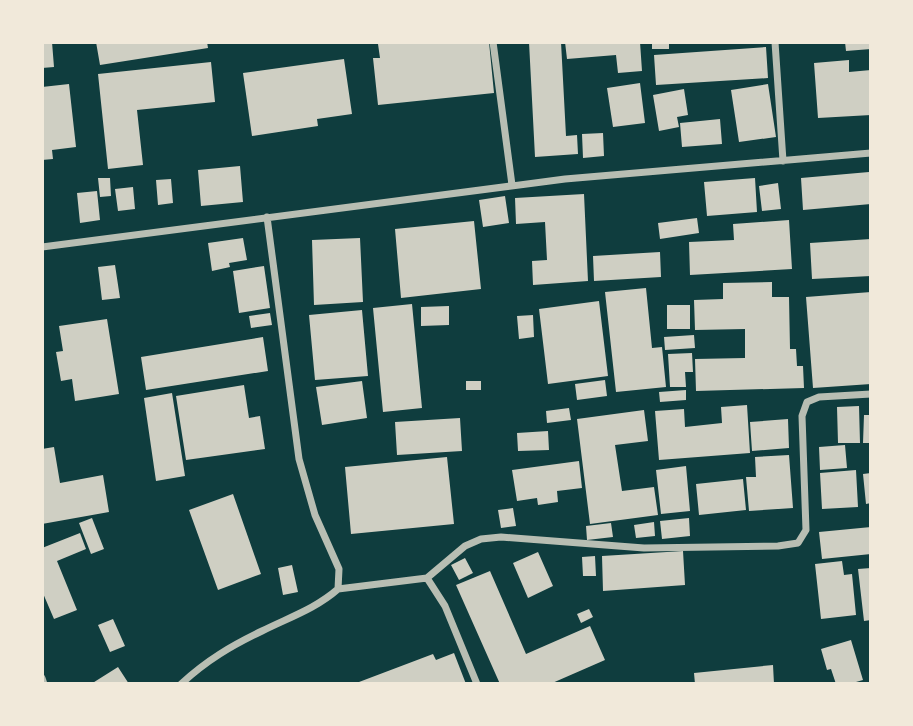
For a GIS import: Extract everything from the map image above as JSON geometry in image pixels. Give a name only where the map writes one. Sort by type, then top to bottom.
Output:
[{"type":"street","points":[[492,42],[512,185]]},
{"type":"street","points":[[775,42],[783,161]]},
{"type":"street","points":[[42,247],[512,185],[871,153]]},
{"type":"street","points":[[267,217],[299,458],[315,515],[339,569],[338,589]]},
{"type":"street","points":[[180,684],[207,660],[321,604],[338,589],[427,578],[465,546],[481,539],[500,537],[644,548],[778,546],[798,543],[806,530],[802,416],[807,402],[820,397],[871,394]]},
{"type":"street","points":[[427,578],[445,606],[477,684]]},
{"type":"street","points":[[42,678],[44,684]]},
{"type":"building","points":[[42,42],[52,42],[54,67],[42,68]]},
{"type":"building","points":[[96,42],[207,42],[208,48],[100,65]]},
{"type":"building","points":[[489,42],[494,93],[378,105],[373,58],[380,58],[378,44]]},
{"type":"building","points":[[529,42],[561,42],[566,136],[577,135],[578,154],[535,157]]},
{"type":"building","points":[[565,42],[640,42],[642,71],[618,73],[616,55],[567,59]]},
{"type":"building","points":[[652,42],[669,42],[669,49],[652,49]]},
{"type":"building","points":[[845,42],[871,42],[871,49],[846,51]]},
{"type":"building","points":[[766,47],[768,78],[656,85],[654,55]]},
{"type":"building","points":[[344,59],[352,114],[317,119],[318,126],[252,136],[243,73]]},
{"type":"building","points":[[849,60],[849,72],[871,70],[871,115],[818,118],[814,63]]},
{"type":"building","points":[[211,62],[215,102],[137,110],[143,165],[108,169],[98,74]]},
{"type":"building","points":[[640,83],[645,123],[613,127],[607,88]]},
{"type":"building","points":[[69,84],[76,147],[52,150],[53,159],[42,160],[42,87]]},
{"type":"building","points":[[768,84],[776,137],[739,142],[731,90]]},
{"type":"building","points":[[684,89],[688,115],[677,117],[679,127],[659,131],[653,95]]},
{"type":"building","points":[[720,119],[722,144],[682,147],[680,123]]},
{"type":"building","points":[[603,133],[604,156],[583,158],[582,134]]},
{"type":"building","points":[[240,166],[243,202],[201,206],[198,170]]},
{"type":"building","points":[[869,172],[871,204],[803,210],[801,178]]},
{"type":"building","points":[[98,178],[110,178],[111,196],[100,197]]},
{"type":"building","points":[[755,178],[757,212],[707,216],[704,182]]},
{"type":"building","points":[[171,179],[173,203],[158,205],[156,180]]},
{"type":"building","points":[[778,183],[781,209],[762,211],[759,186]]},
{"type":"building","points":[[133,187],[135,209],[118,211],[115,189]]},
{"type":"building","points":[[97,191],[100,220],[80,223],[77,193]]},
{"type":"building","points":[[584,194],[588,281],[533,285],[532,261],[547,260],[545,222],[516,224],[515,198]]},
{"type":"building","points":[[505,196],[509,223],[483,227],[479,200]]},
{"type":"building","points":[[697,218],[699,233],[660,239],[658,223]]},
{"type":"building","points":[[789,220],[792,269],[690,275],[689,242],[734,240],[733,224]]},
{"type":"building","points":[[474,221],[481,289],[401,298],[395,229]]},
{"type":"building","points":[[243,238],[247,260],[229,263],[230,267],[212,271],[208,243]]},
{"type":"building","points":[[360,238],[363,302],[314,305],[312,240]]},
{"type":"building","points":[[871,239],[871,276],[812,279],[810,243]]},
{"type":"building","points":[[660,252],[661,277],[594,281],[593,256]]},
{"type":"building","points":[[115,265],[120,298],[102,300],[98,267]]},
{"type":"building","points":[[264,266],[270,308],[239,313],[233,271]]},
{"type":"building","points":[[772,282],[772,297],[789,297],[790,349],[796,349],[797,366],[803,366],[804,388],[696,391],[695,359],[745,358],[745,329],[695,330],[694,300],[723,299],[723,283]]},
{"type":"building","points":[[646,288],[652,348],[662,347],[666,387],[616,392],[605,292]]},
{"type":"building","points":[[871,292],[871,384],[813,388],[806,297]]},
{"type":"building","points":[[599,301],[608,376],[548,384],[539,309]]},
{"type":"building","points":[[412,304],[422,408],[383,412],[373,308]]},
{"type":"building","points":[[667,305],[690,305],[690,329],[667,329]]},
{"type":"building","points":[[449,306],[449,325],[421,326],[421,307]]},
{"type":"building","points":[[362,310],[368,376],[315,380],[309,315]]},
{"type":"building","points":[[270,313],[272,325],[251,328],[249,316]]},
{"type":"building","points":[[533,315],[534,337],[519,339],[517,316]]},
{"type":"building","points":[[107,319],[119,394],[75,401],[72,379],[61,381],[56,352],[63,351],[59,326]]},
{"type":"building","points":[[694,335],[695,348],[665,350],[664,337]]},
{"type":"building","points":[[263,337],[268,371],[146,390],[141,357]]},
{"type":"building","points":[[692,353],[693,372],[685,372],[686,387],[670,387],[668,354]]},
{"type":"building","points":[[605,380],[607,396],[577,400],[575,384]]},
{"type":"building","points":[[362,381],[367,418],[322,425],[316,387]]},
{"type":"building","points":[[466,381],[481,381],[481,390],[466,390]]},
{"type":"building","points":[[244,385],[249,418],[260,416],[265,449],[186,460],[176,396]]},
{"type":"building","points":[[686,390],[686,400],[660,402],[659,392]]},
{"type":"building","points":[[172,393],[185,476],[156,481],[144,398]]},
{"type":"building","points":[[747,405],[750,453],[659,460],[655,411],[684,409],[685,427],[722,423],[721,407]]},
{"type":"building","points":[[859,406],[860,443],[838,443],[837,407]]},
{"type":"building","points":[[569,408],[571,420],[547,423],[546,411]]},
{"type":"building","points":[[644,410],[648,441],[615,445],[622,491],[654,487],[658,515],[590,524],[577,419]]},
{"type":"building","points":[[864,415],[871,415],[871,443],[863,443]]},
{"type":"building","points":[[460,418],[462,451],[397,455],[395,422]]},
{"type":"building","points":[[788,419],[789,448],[752,451],[750,422]]},
{"type":"building","points":[[548,431],[549,450],[518,451],[517,433]]},
{"type":"building","points":[[845,445],[847,468],[820,470],[819,447]]},
{"type":"building","points":[[54,447],[60,483],[103,475],[109,512],[42,524],[42,449]]},
{"type":"building","points":[[789,455],[793,508],[749,511],[746,477],[756,477],[755,457]]},
{"type":"building","points":[[447,457],[454,524],[351,534],[345,467]]},
{"type":"building","points":[[579,461],[582,488],[557,491],[558,502],[538,505],[537,498],[517,501],[512,470]]},
{"type":"building","points":[[686,466],[690,511],[661,514],[656,470]]},
{"type":"building","points":[[856,470],[858,507],[822,509],[820,473]]},
{"type":"building","points":[[871,473],[871,503],[866,504],[863,474]]},
{"type":"building","points":[[743,479],[746,510],[699,515],[696,484]]},
{"type":"building","points":[[233,494],[261,574],[218,590],[189,510]]},
{"type":"building","points":[[513,508],[516,526],[501,528],[498,510]]},
{"type":"building","points":[[92,518],[104,549],[91,554],[79,523]]},
{"type":"building","points":[[689,518],[690,536],[662,539],[660,521]]},
{"type":"building","points":[[654,522],[655,536],[636,538],[634,525]]},
{"type":"building","points":[[611,523],[613,537],[587,540],[586,526]]},
{"type":"building","points":[[871,527],[871,554],[822,559],[819,532]]},
{"type":"building","points":[[80,533],[86,549],[57,561],[77,610],[54,619],[42,591],[42,548]]},
{"type":"building","points":[[683,551],[685,585],[603,591],[602,556]]},
{"type":"building","points":[[538,552],[553,586],[528,598],[513,563]]},
{"type":"building","points":[[595,556],[596,576],[583,576],[582,557]]},
{"type":"building","points":[[465,558],[473,573],[459,580],[451,565]]},
{"type":"building","points":[[842,561],[844,575],[852,574],[856,615],[821,619],[815,564]]},
{"type":"building","points":[[292,565],[298,592],[283,595],[278,568]]},
{"type":"building","points":[[871,568],[871,620],[864,621],[858,569]]},
{"type":"building","points":[[490,571],[526,654],[590,626],[605,660],[550,684],[500,684],[456,585]]},
{"type":"building","points":[[589,609],[593,617],[581,623],[577,614]]},
{"type":"building","points":[[113,619],[125,646],[110,652],[98,625]]},
{"type":"building","points":[[851,640],[863,680],[836,684],[831,669],[827,670],[821,649]]},
{"type":"building","points":[[454,653],[466,684],[359,684],[433,654],[436,660]]},
{"type":"building","points":[[773,665],[774,684],[695,684],[694,673]]},
{"type":"building","points":[[118,667],[129,684],[91,684]]}]
